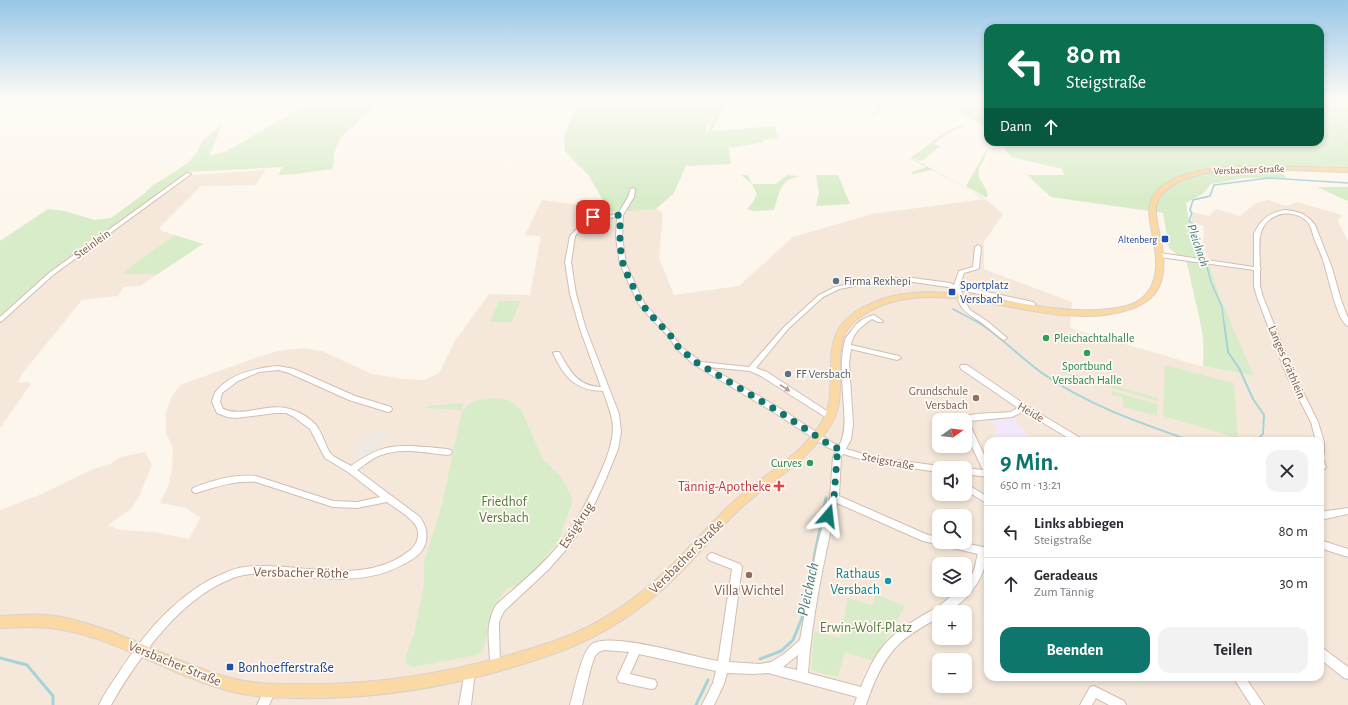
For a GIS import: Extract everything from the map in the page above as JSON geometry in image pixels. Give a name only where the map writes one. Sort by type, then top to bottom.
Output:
[{"type":"main road","name":"Versbacher Straße","points":[[0,622],[14,620],[47,621],[103,634],[200,675],[234,686],[270,690],[333,691],[368,688],[470,671],[551,648],[578,638],[606,624],[660,585],[672,574],[732,508],[756,487],[801,453],[817,436],[830,417],[837,397],[836,345],[839,335],[853,318],[874,305],[890,300],[924,295],[960,297],[1032,306],[1053,312],[1087,314],[1112,312],[1135,305],[1149,296],[1156,286],[1160,271],[1160,255],[1153,218],[1153,204],[1161,191],[1175,181],[1198,173],[1246,167],[1348,170]]},
{"type":"street","name":"Steinlein","points":[[0,320],[57,270],[189,174]]},
{"type":"street","points":[[616,215],[631,197],[633,189]]},
{"type":"street","name":"Langes Gräthlein","points":[[1320,437],[1315,420],[1296,388],[1257,286],[1257,240],[1259,227],[1264,221],[1272,215],[1285,212],[1298,214],[1312,225],[1329,269],[1336,299],[1348,324]]},
{"type":"street","name":"Steigstraße","points":[[616,215],[623,264],[641,303],[670,335],[679,348],[700,364],[841,450],[874,460],[932,468]]},
{"type":"street","name":"Essigkrug","points":[[495,664],[493,632],[496,615],[500,608],[567,542],[589,507],[616,439],[616,416],[582,326],[574,299],[568,252],[574,233],[582,223],[593,217],[616,215]]},
{"type":"street","points":[[978,247],[976,268],[960,272],[956,287],[968,311],[985,322],[1004,338]]},
{"type":"street","points":[[1160,255],[1258,269]]},
{"type":"street","points":[[751,369],[786,328],[815,301],[828,292],[861,282],[890,280],[936,282],[1032,306]]},
{"type":"street","points":[[802,676],[806,642],[822,547],[834,498],[837,457],[847,439],[849,424],[845,363],[848,346],[851,334],[863,322],[874,317],[880,321]]},
{"type":"street","points":[[848,346],[897,358]]},
{"type":"street","points":[[557,353],[562,367],[574,380],[586,386],[605,389]]},
{"type":"street","points":[[700,364],[751,369],[764,374],[830,417]]},
{"type":"street","name":"Heide","points":[[964,367],[1024,408],[1072,437]]},
{"type":"street","name":"Versbacher Röthe","points":[[105,705],[141,650],[163,624],[191,598],[211,584],[230,574],[262,570],[327,575],[363,573],[388,569],[401,563],[417,549],[422,540],[422,529],[417,520],[351,470],[328,456],[313,427],[297,415],[287,411],[276,410],[236,415],[227,414],[220,411],[217,406],[216,398],[219,392],[235,379],[247,374],[263,369],[281,368],[352,398],[388,409]]},
{"type":"street","points":[[972,418],[1012,414],[1024,408]]},
{"type":"street","points":[[972,437],[984,464]]},
{"type":"street","points":[[351,470],[373,456],[386,451],[400,450],[448,452]]},
{"type":"street","points":[[972,472],[984,473]]},
{"type":"street","points":[[196,490],[226,480],[245,478],[256,479],[333,504],[357,505],[389,498]]},
{"type":"street","points":[[972,491],[984,498]]},
{"type":"street","points":[[834,498],[932,539]]},
{"type":"street","points":[[1324,515],[1348,510]]},
{"type":"street","points":[[1324,545],[1348,553]]},
{"type":"street","points":[[972,549],[984,552]]},
{"type":"street","points":[[860,705],[874,672],[896,640],[912,627],[956,600],[970,587],[979,571],[984,555]]},
{"type":"street","points":[[708,705],[718,684],[723,667],[737,567],[712,557]]},
{"type":"street","points":[[768,668],[782,661],[806,642]]},
{"type":"street","points":[[576,705],[590,656],[596,647],[603,645],[636,648],[723,667],[768,668],[864,693]]},
{"type":"street","points":[[636,648],[623,678],[651,684]]},
{"type":"street","points":[[1324,656],[1348,674]]},
{"type":"street","points":[[465,705],[470,671]]},
{"type":"street","points":[[1242,681],[1258,705]]},
{"type":"street","points":[[263,705],[270,690]]},
{"type":"street","points":[[1086,705],[1094,691],[1120,705]]},
{"type":"shaded area","points":[[266,170],[255,185],[201,186],[159,228],[162,231],[175,235],[136,262],[122,274],[158,274],[140,286],[123,287],[118,296],[82,300],[22,374],[18,383],[28,382],[31,384],[0,428],[0,322],[57,272],[190,175]]},
{"type":"shaded area","points":[[985,199],[1003,214],[984,242],[984,269],[1072,302],[1070,328],[1197,365],[1253,376],[1220,297],[1203,244],[1204,226],[1190,223],[1193,212],[1209,216],[1216,209],[1240,216],[1256,203],[1268,200],[1286,206],[1297,202],[1342,215],[1338,221],[1348,241],[1348,705],[0,705],[0,510],[37,496],[93,469],[111,464],[120,457],[145,452],[152,464],[140,495],[131,509],[108,525],[120,530],[155,532],[189,539],[200,518],[186,508],[160,503],[168,487],[172,468],[173,448],[166,433],[166,412],[172,396],[180,385],[278,351],[304,348],[322,351],[372,374],[403,379],[424,380],[439,373],[455,341],[489,294],[530,295],[541,236],[525,235],[542,200],[608,209],[656,209],[663,213],[659,258],[674,295],[739,286],[793,237],[872,214]]},
{"type":"shaded area","points":[[1014,418],[1029,437],[997,437],[995,433],[997,429],[990,419]]},
{"type":"shaded area","points":[[381,431],[388,432],[376,453],[359,461],[356,457],[351,457],[365,435],[370,436]]},
{"type":"green space","points":[[212,133],[219,133],[209,156],[227,151],[258,133],[346,133],[341,137],[334,153],[334,163],[332,169],[278,175],[283,167],[188,172],[17,301],[0,316],[0,241],[48,209],[65,211],[94,220],[111,218],[144,194],[152,186],[188,163],[198,151],[203,140]]},
{"type":"green space","points":[[565,133],[777,133],[778,138],[762,140],[764,142],[731,148],[727,146],[729,148],[731,164],[686,166],[674,193],[656,209],[617,212],[608,209],[589,176],[565,151]]},
{"type":"green space","points":[[950,133],[934,144],[940,146],[922,161],[912,158],[984,198],[981,198],[973,192],[932,170],[913,174],[911,172],[926,167],[910,158],[943,134]]},
{"type":"green space","points":[[1324,133],[1348,133],[1348,173],[1280,171],[1287,178],[1243,178],[1211,184],[1204,193],[1186,203],[1189,222],[1196,231],[1206,260],[1179,256],[1169,248],[1163,213],[1051,197],[1027,175],[1064,175],[1062,169],[1011,157],[1004,146],[1324,146]]},
{"type":"green space","points":[[987,149],[983,162],[979,167],[979,177],[987,192],[987,198],[966,186]]},
{"type":"green space","points":[[741,175],[748,175],[752,184]]},
{"type":"green space","points":[[787,175],[800,176],[788,180],[784,184],[779,192],[774,210],[753,211],[747,209],[757,194],[752,184],[776,184]]},
{"type":"green space","points":[[816,175],[838,175],[850,204],[816,206],[819,193]]},
{"type":"green space","points":[[1317,187],[1348,187],[1348,201]]},
{"type":"green space","points":[[175,235],[203,244],[158,274],[122,274],[136,262]]},
{"type":"green space","points":[[1186,261],[1209,264],[1220,297],[1254,376],[1203,366],[1204,349],[1202,329]]},
{"type":"green space","points":[[499,301],[520,301],[512,322],[490,322]]},
{"type":"green space","points":[[1165,365],[1234,383],[1238,437],[1163,416]]},
{"type":"green space","points":[[1062,371],[1158,398],[1157,401],[1061,373]]},
{"type":"green space","points":[[1112,391],[1157,404],[1157,416],[1123,407],[1123,398],[1112,395]]},
{"type":"green space","name":"Friedhof Versbach","points":[[494,398],[509,400],[521,409],[542,458],[560,476],[572,498],[572,504],[562,530],[563,532],[555,545],[526,578],[520,583],[507,589],[500,598],[491,619],[484,649],[477,655],[413,667],[406,664],[406,655],[414,634],[424,585],[424,562],[442,504],[462,411],[472,402]]},
{"type":"green space","points":[[452,403],[464,404],[460,410],[423,408],[445,405]]},
{"type":"green space","name":"Erwin-Wolf-Platz","points":[[876,594],[905,606],[874,661],[845,652],[838,677],[811,670],[814,631],[840,638],[848,598],[872,605]]},
{"type":"waterway","name":"Pleichach","points":[[1224,323],[1222,307],[1211,282],[1203,252],[1198,241],[1195,225],[1189,221],[1192,213],[1190,210],[1193,200],[1210,196],[1214,185],[1269,178],[1348,183]]},
{"type":"waterway","name":"Pleichach","points":[[953,309],[979,323]]},
{"type":"waterway","name":"Pleichach","points":[[978,322],[995,334],[1042,373],[1077,395],[1114,412],[1181,437]]},
{"type":"waterway","name":"Pleichach","points":[[1224,322],[1228,352],[1239,368],[1253,399],[1264,415],[1263,434],[1260,437]]},
{"type":"waterway","name":"Pleichach","points":[[760,659],[781,651],[793,640],[802,618],[826,498]]},
{"type":"waterway","name":"Pleichach","points":[[0,658],[27,665],[53,696],[53,705]]},
{"type":"waterway","name":"Pleichach","points":[[696,705],[708,680]]},
{"type":"place","name":"Altenberg","points":[[1165,239]]},
{"type":"place","name":"Firma Rexhepi","points":[[836,281]]},
{"type":"place","name":"Sportplatz Versbach","points":[[952,292]]},
{"type":"place","name":"Pleichachtalhalle","points":[[1046,338]]},
{"type":"place","name":"Sportbund Versbach Halle","points":[[1087,353]]},
{"type":"place","name":"FF Versbach","points":[[788,374]]},
{"type":"place","name":"Grundschule Versbach","points":[[976,398]]},
{"type":"place","name":"Curves","points":[[810,463]]},
{"type":"place","name":"Tännig-Apotheke","points":[[779,486]]},
{"type":"place","name":"Villa Wichtel","points":[[749,575]]},
{"type":"place","name":"Rathaus Versbach","points":[[888,581]]},
{"type":"place","name":"Bonhoefferstraße","points":[[230,667]]},
{"type":"route","points":[[593,217],[620,215],[619,236],[623,264],[634,290],[641,303],[670,335],[679,348],[696,362],[778,411],[830,445],[841,450],[837,457],[834,498],[828,516]]}]
